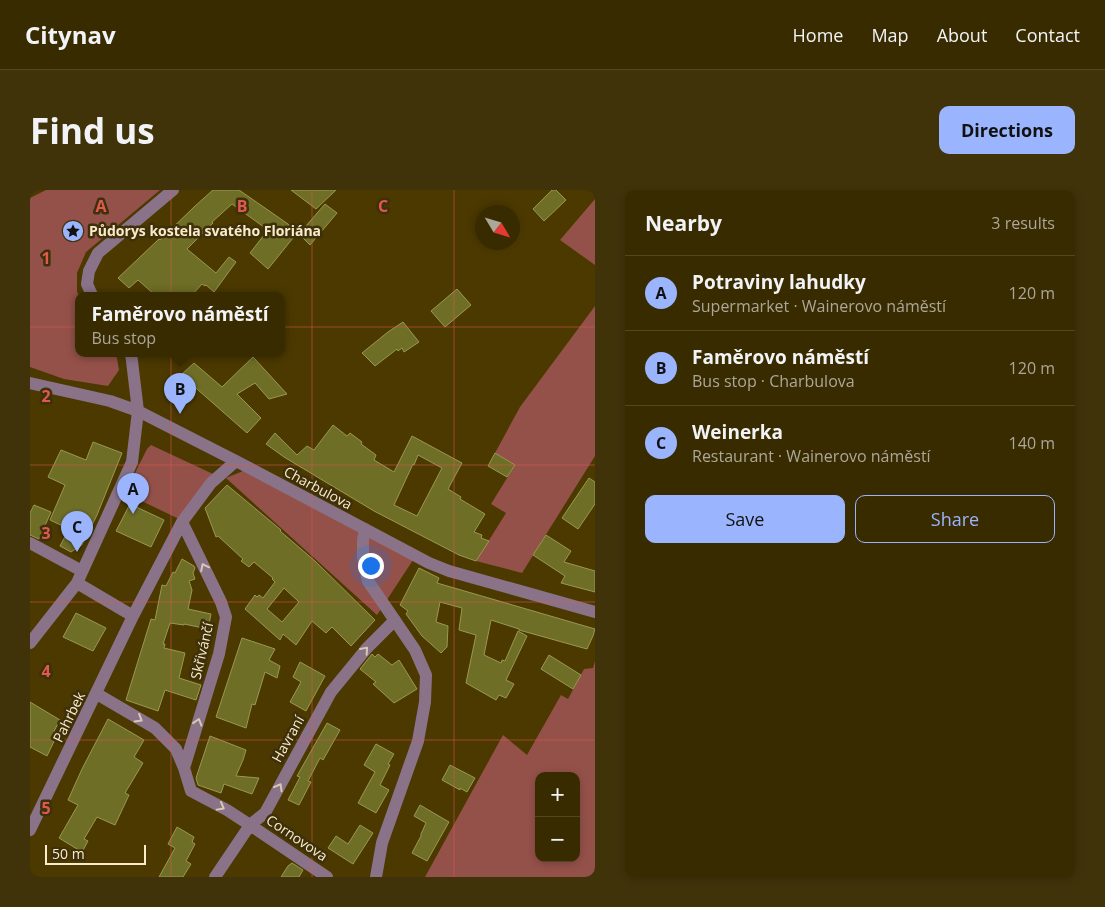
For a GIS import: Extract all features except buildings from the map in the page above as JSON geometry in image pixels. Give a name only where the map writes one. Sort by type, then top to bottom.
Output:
[{"type":"street","points":[[91,292],[87,284],[89,271],[98,253],[173,190]]},
{"type":"street","points":[[30,643],[80,577],[132,462],[138,411],[131,357]]},
{"type":"street","name":"Charbulova","points":[[30,383],[110,401],[138,411],[365,530],[449,571],[595,612]]},
{"type":"street","name":"Pahrbek","points":[[30,830],[133,616],[182,522],[211,484],[236,461]]},
{"type":"street","name":"Skřivánčí","points":[[182,522],[221,602],[226,617],[219,654],[184,768]]},
{"type":"street","points":[[365,530],[362,557],[368,580],[415,650],[426,675],[425,702],[418,740],[382,843],[376,877]]},
{"type":"street","points":[[30,543],[133,616]]},
{"type":"street","name":"Havraní","points":[[215,877],[250,825],[265,813],[331,692],[367,648],[394,620]]},
{"type":"street","points":[[97,694],[155,728],[176,749],[184,768]]},
{"type":"street","name":"Cornovova","points":[[184,768],[191,791],[227,810],[327,877]]},
{"type":"shaded area","points":[[46,190],[160,190],[86,252],[77,273],[77,292],[75,292],[75,357],[117,357],[119,370],[108,386],[64,379],[30,367],[30,198]]},
{"type":"shaded area","points":[[595,199],[595,265],[560,240]]},
{"type":"shaded area","points":[[595,306],[595,456],[522,573],[476,561],[506,513],[491,504],[515,465],[495,453],[520,407]]},
{"type":"shaded area","points":[[151,445],[213,474],[179,519],[125,493],[147,449]]},
{"type":"shaded area","points":[[243,471],[413,560],[377,615],[226,478]]},
{"type":"shaded area","points":[[595,661],[595,877],[425,877],[503,735],[527,755],[561,695],[568,699],[584,669],[593,668]]},
{"type":"place","name":"Půdorys kostela svatého Floriána","points":[[73,231]]},
{"type":"place","name":"Faměrovo náměstí","points":[[180,414]]},
{"type":"place","name":"Potraviny lahudky","points":[[133,514]]},
{"type":"place","name":"Weinerka","points":[[77,552]]}]
